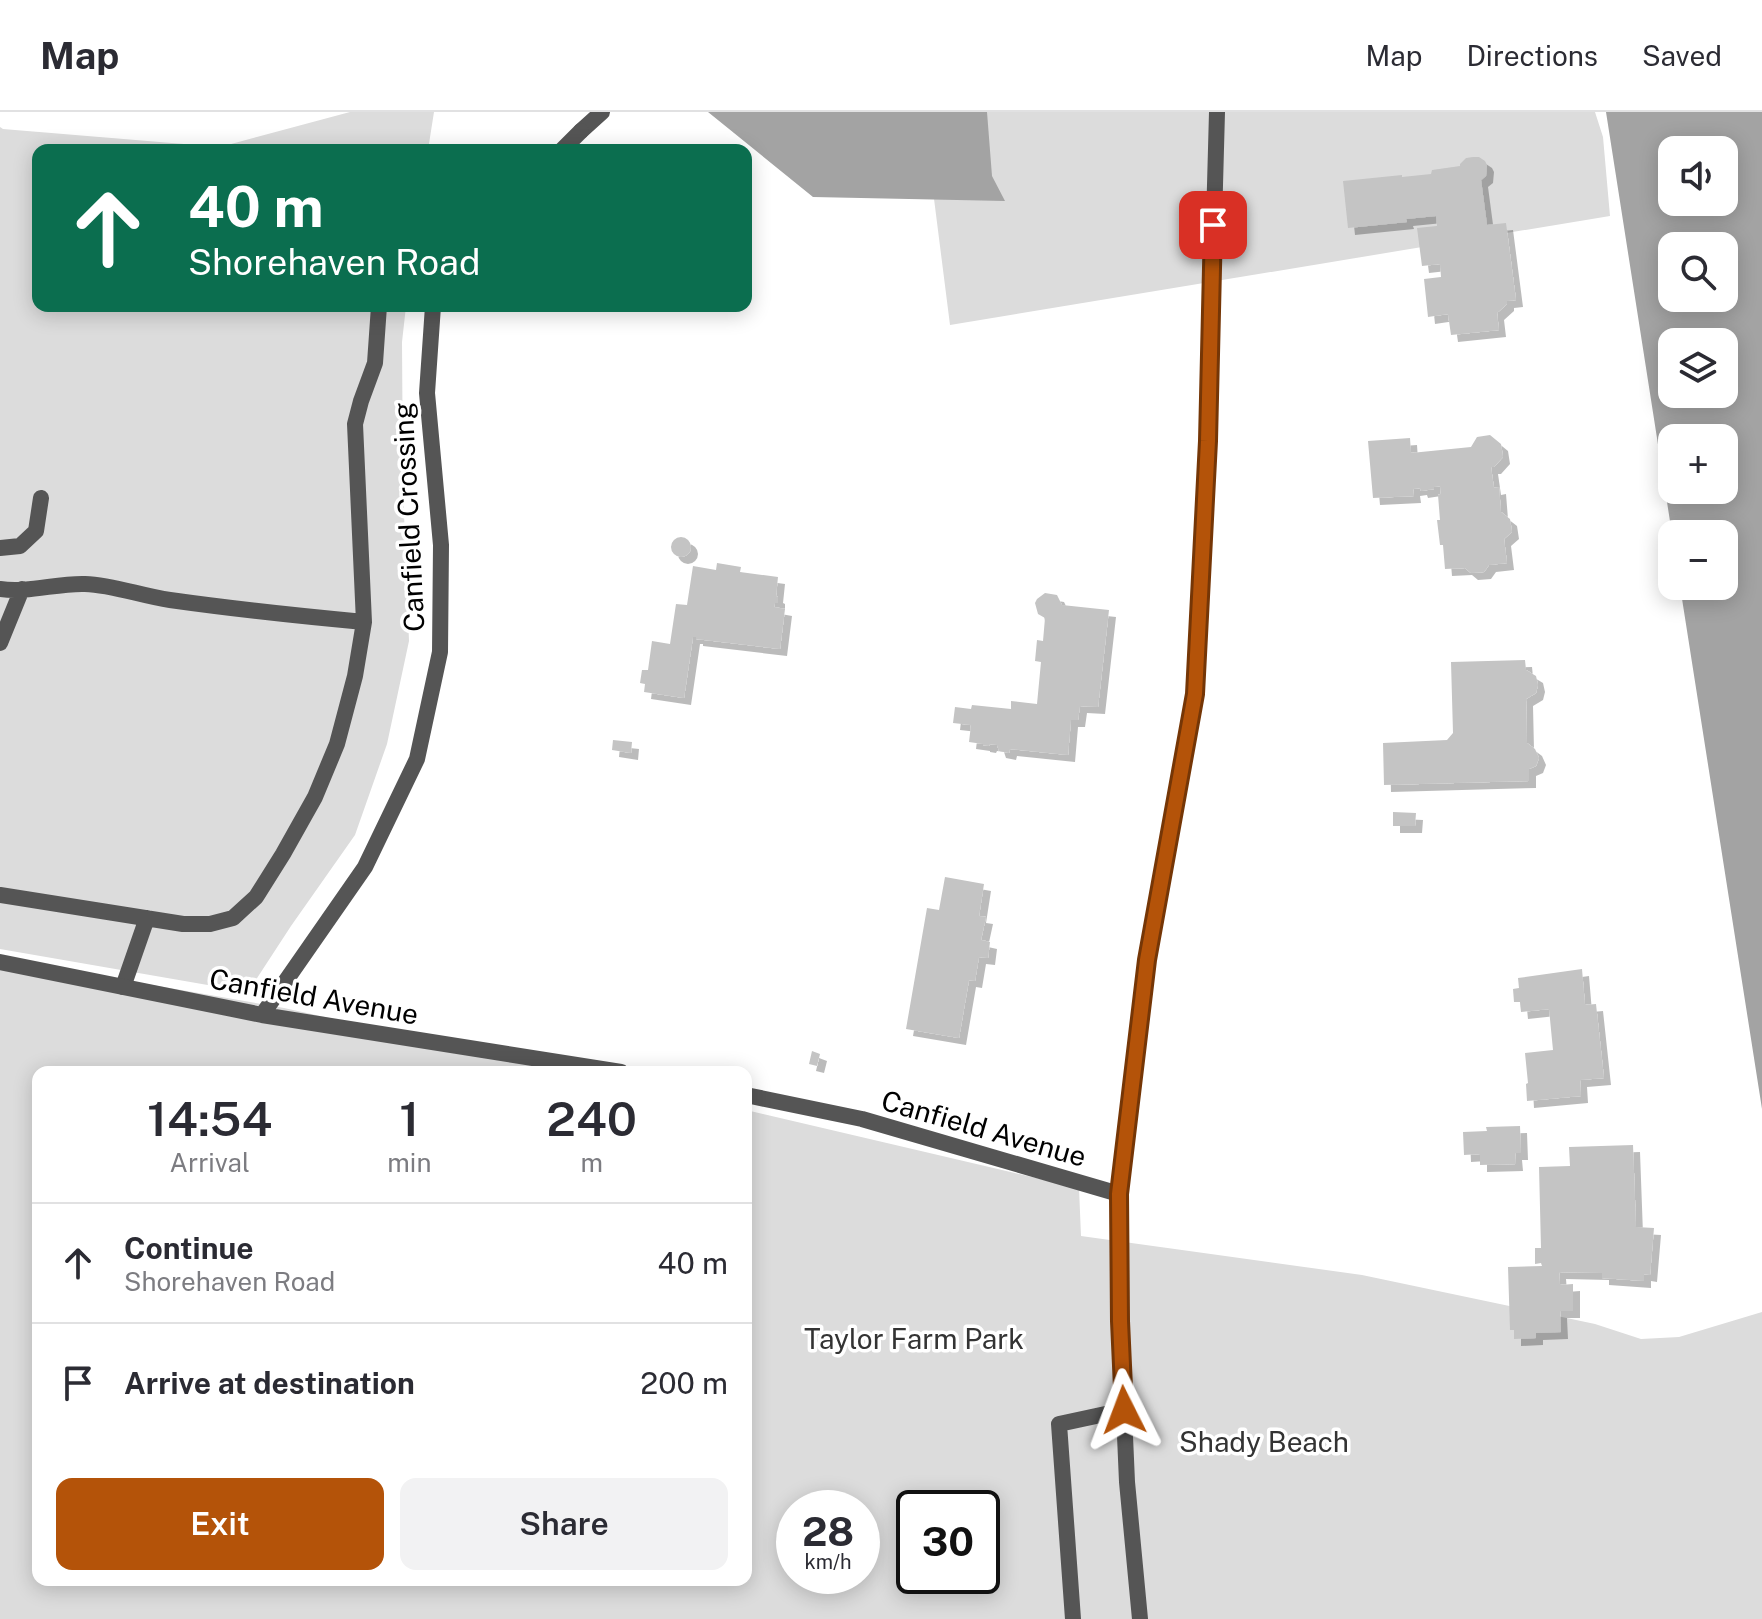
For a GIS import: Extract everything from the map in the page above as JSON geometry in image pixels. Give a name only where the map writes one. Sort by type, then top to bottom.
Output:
[{"type":"street","points":[[568,144],[602,112]]},
{"type":"street","points":[[1140,1619],[1127,1482],[1120,1321],[1119,1194],[1147,960],[1195,694],[1208,441],[1217,112]]},
{"type":"street","points":[[0,895],[183,924],[210,924],[233,918],[256,897],[315,797],[337,744],[355,676],[364,622],[355,424],[375,363],[379,312]]},
{"type":"street","name":"Canfield Crossing","points":[[262,1015],[365,867],[417,759],[440,652],[441,545],[427,393],[433,312]]},
{"type":"street","points":[[0,548],[20,546],[36,531],[41,498]]},
{"type":"street","points":[[0,589],[84,584],[230,609],[364,622]]},
{"type":"street","points":[[0,643],[22,589]]},
{"type":"street","points":[[123,987],[147,918]]},
{"type":"street","name":"Canfield Avenue","points":[[0,962],[262,1015],[583,1066]]},
{"type":"street","name":"Canfield Avenue","points":[[752,1096],[862,1119],[1119,1194]]},
{"type":"street","points":[[1073,1619],[1059,1424],[1124,1410]]},
{"type":"green space","points":[[350,112],[434,112],[429,144],[231,144]]},
{"type":"green space","points":[[923,112],[1595,112],[1603,137],[1610,216],[950,325]]},
{"type":"green space","points":[[0,127],[184,144],[32,144],[32,312],[405,312],[402,342],[403,488],[409,641],[387,744],[355,835],[248,992],[0,949]]},
{"type":"green space","points":[[0,970],[66,970],[284,1008],[548,1066],[32,1066],[32,1586],[752,1586],[752,1111],[1079,1188],[1081,1236],[1362,1275],[1595,1324],[1641,1339],[1679,1337],[1762,1312],[1762,1619],[0,1619]]},
{"type":"shaded area","points":[[708,112],[987,112],[992,176],[1005,201],[813,197],[752,148],[752,144],[748,144]]},
{"type":"shaded area","points":[[1606,112],[1762,112],[1762,1109],[1682,600],[1738,600],[1738,520],[1670,520],[1667,504],[1738,504],[1738,424],[1658,424],[1658,444]]},
{"type":"building","points":[[1479,157],[1487,165],[1486,176],[1481,180],[1487,225],[1506,223],[1516,300],[1507,301],[1497,313],[1499,330],[1451,335],[1448,314],[1428,317],[1424,279],[1441,277],[1440,264],[1422,266],[1417,228],[1437,226],[1436,216],[1348,228],[1343,181],[1431,174],[1432,170],[1460,166],[1466,158]]},
{"type":"building","points":[[1490,435],[1501,444],[1503,457],[1491,467],[1494,488],[1499,487],[1501,512],[1510,519],[1512,532],[1504,539],[1507,563],[1489,565],[1484,572],[1471,573],[1465,568],[1445,569],[1437,520],[1440,520],[1440,486],[1421,491],[1420,488],[1413,489],[1414,496],[1373,498],[1368,441],[1410,438],[1411,453],[1471,447],[1477,437]]},
{"type":"building","points":[[681,537],[688,540],[691,547],[688,554],[681,557],[674,554],[671,547],[674,540]]},
{"type":"building","points":[[717,563],[741,567],[740,572],[778,577],[778,603],[774,607],[785,609],[780,649],[693,637],[684,698],[644,692],[645,684],[640,683],[642,670],[648,670],[652,641],[670,644],[676,604],[687,605],[693,566],[716,570]]},
{"type":"building","points":[[1045,593],[1057,595],[1062,605],[1109,610],[1098,707],[1080,706],[1078,720],[1071,720],[1068,755],[1010,749],[1009,753],[999,751],[997,745],[969,742],[971,725],[953,723],[955,707],[971,709],[972,705],[1011,709],[1011,701],[1037,704],[1041,662],[1035,661],[1037,640],[1043,641],[1045,618],[1038,614],[1035,603]]},
{"type":"building","points":[[1525,660],[1526,670],[1536,676],[1538,685],[1536,693],[1526,699],[1527,743],[1535,749],[1539,758],[1536,766],[1529,769],[1529,781],[1384,785],[1383,743],[1447,740],[1453,733],[1451,662]]},
{"type":"building","points":[[613,740],[632,742],[631,753],[612,750]]},
{"type":"building","points":[[1393,812],[1416,813],[1415,826],[1393,826]]},
{"type":"building","points":[[945,877],[984,884],[979,916],[986,917],[981,940],[990,942],[988,958],[979,957],[975,981],[969,980],[959,1038],[906,1029],[927,908],[939,910]]},
{"type":"building","points":[[1582,969],[1585,1005],[1596,1004],[1604,1078],[1580,1080],[1581,1096],[1527,1101],[1525,1053],[1553,1050],[1549,1009],[1521,1012],[1520,1002],[1514,1002],[1513,989],[1519,988],[1518,978]]},
{"type":"building","points":[[812,1051],[820,1054],[817,1066],[809,1064]]},
{"type":"building","points":[[1520,1126],[1521,1153],[1515,1153],[1516,1164],[1480,1165],[1480,1154],[1464,1155],[1463,1132],[1487,1131],[1486,1127]]},
{"type":"building","points":[[1633,1145],[1636,1227],[1654,1228],[1650,1275],[1644,1274],[1644,1281],[1602,1278],[1602,1273],[1559,1272],[1560,1285],[1573,1284],[1573,1311],[1560,1311],[1561,1332],[1536,1333],[1536,1338],[1514,1339],[1514,1330],[1510,1330],[1508,1267],[1542,1266],[1541,1263],[1535,1264],[1535,1248],[1541,1248],[1539,1167],[1570,1166],[1569,1147]]},
{"type":"route","points":[[1124,1410],[1119,1194],[1147,960],[1195,694],[1208,441],[1213,225]]},
{"type":"park label","name":"Taylor Farm Park","points":[[914,1338]]},
{"type":"park label","name":"Shady Beach","points":[[1264,1441]]}]
